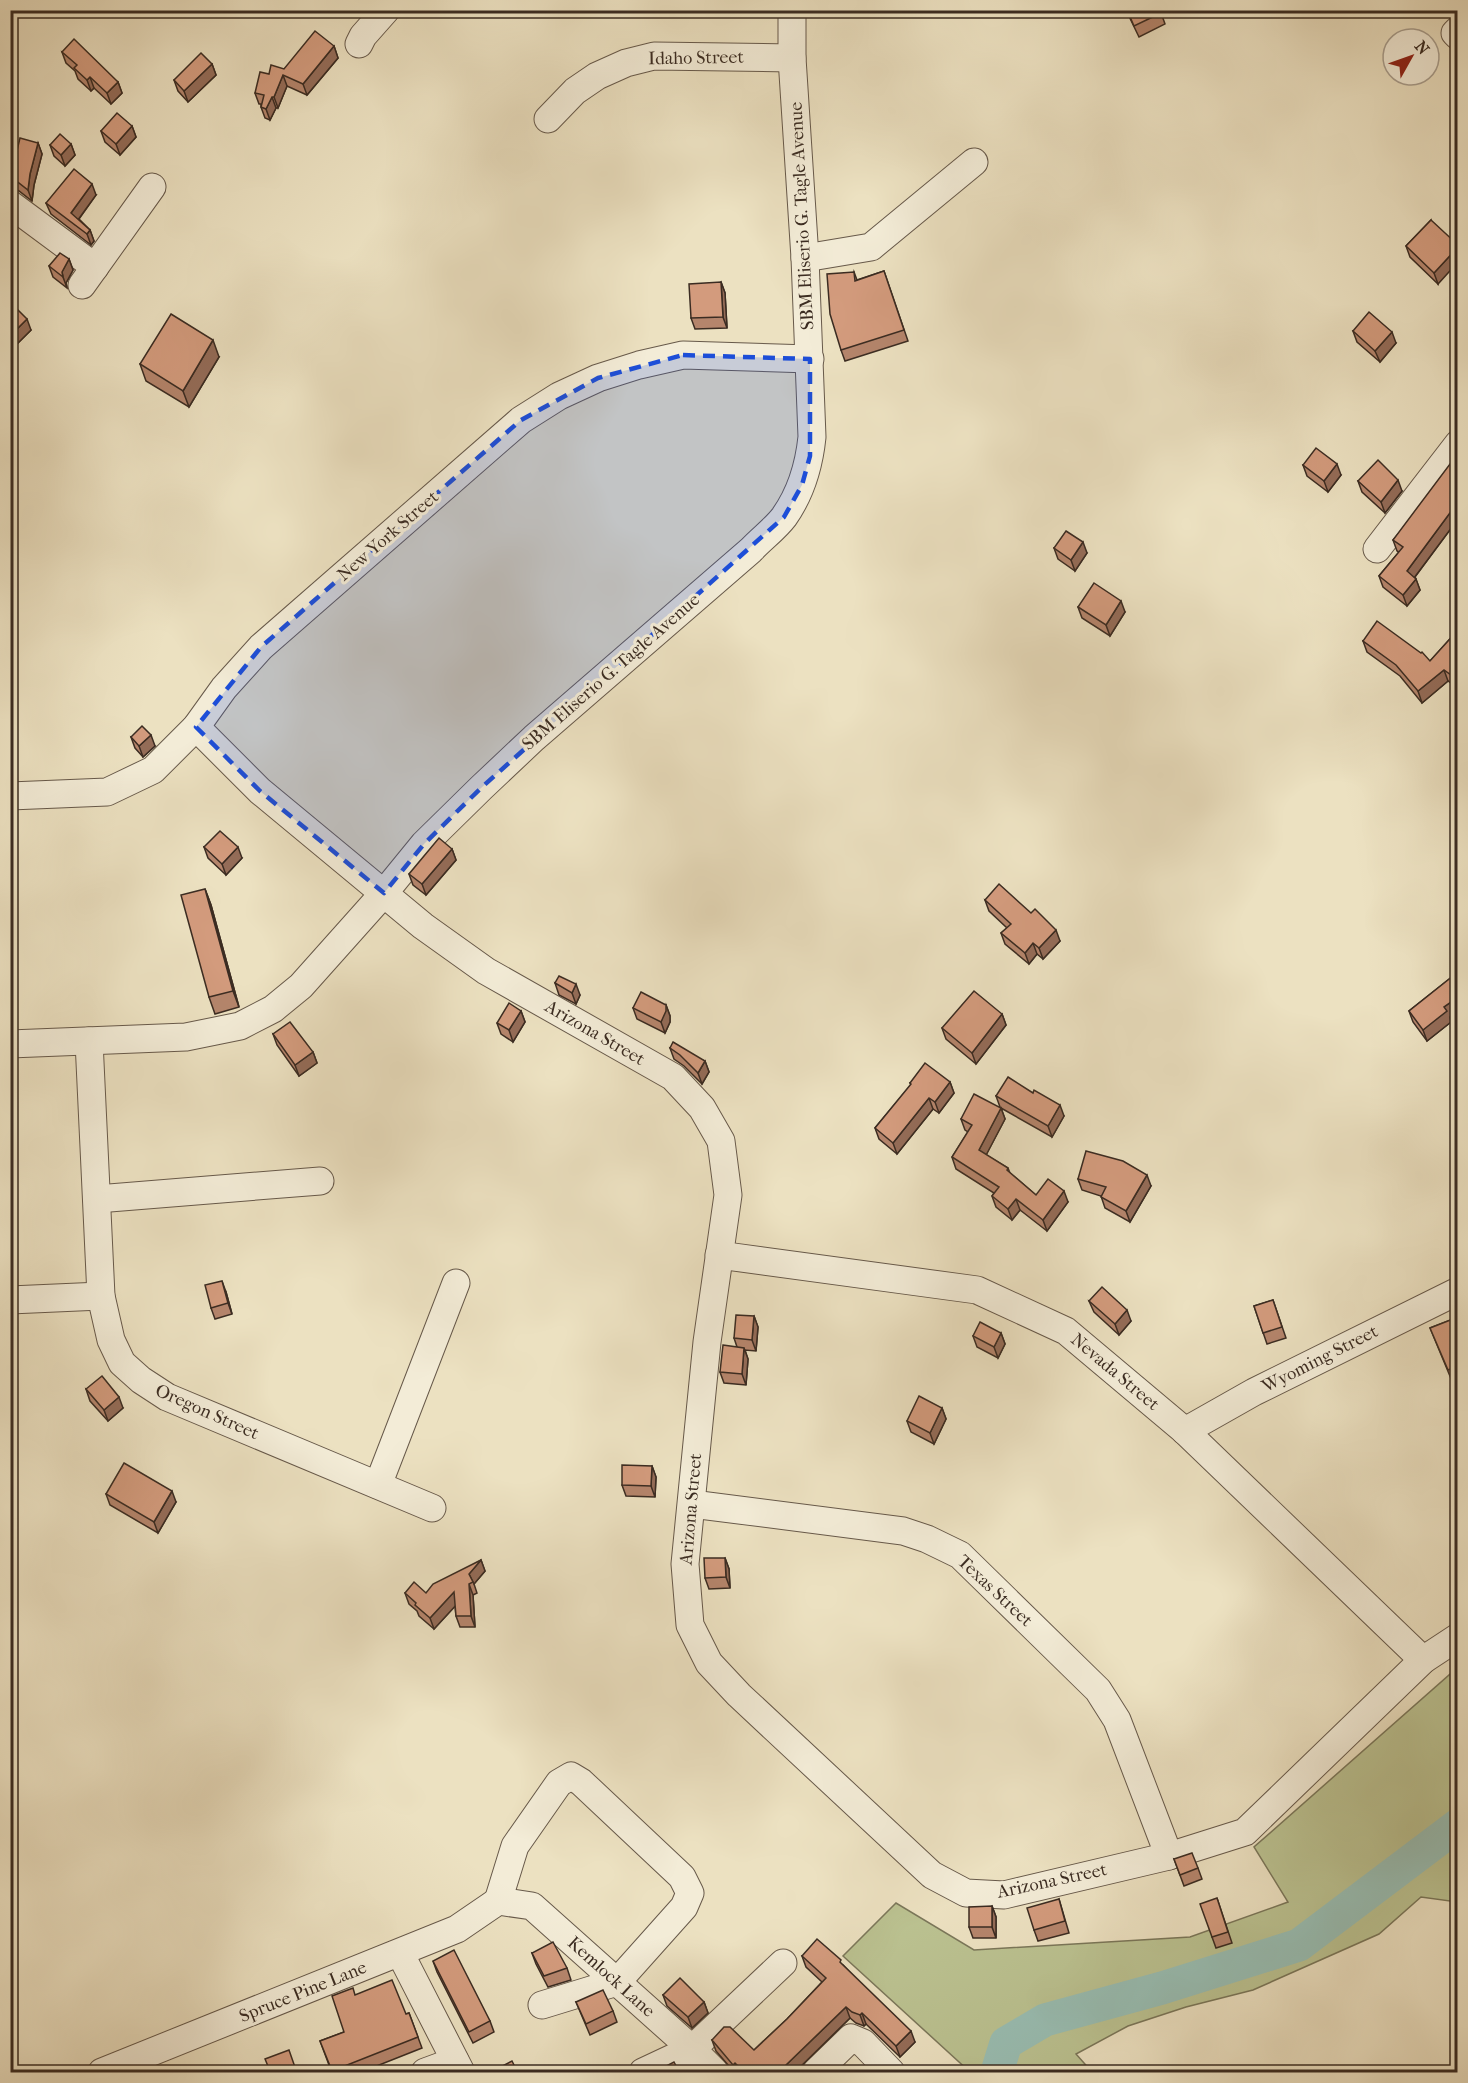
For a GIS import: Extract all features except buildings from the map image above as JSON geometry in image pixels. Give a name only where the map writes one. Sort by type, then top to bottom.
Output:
[{"type":"street","points":[[359,44],[363,36],[386,10]]},
{"type":"street","name":"SBM Eliserio G. Tagle Avenue","points":[[10,1044],[186,1037],[240,1026],[273,1009],[301,986],[384,894],[424,844],[481,788],[534,738],[751,550],[783,517],[802,486],[810,456],[812,437],[805,258],[792,58],[792,10]]},
{"type":"street","name":"Idaho Street","points":[[548,119],[575,92],[590,81],[626,63],[654,56],[792,58]]},
{"type":"street","points":[[805,258],[871,247],[975,162]]},
{"type":"street","points":[[10,204],[88,276],[152,187]]},
{"type":"street","name":"New York Street","points":[[10,796],[107,792],[153,770],[196,727],[224,688],[261,647],[521,420],[559,396],[598,378],[639,365],[683,355],[810,358]]},
{"type":"street","points":[[1377,549],[1458,444]]},
{"type":"street","name":"Arizona Street","points":[[196,727],[260,790],[423,927],[486,971],[673,1077],[702,1107],[722,1141],[728,1194],[707,1342],[685,1564],[690,1624],[709,1663],[739,1695],[932,1875],[966,1893],[1004,1895],[1169,1856],[1245,1832],[1423,1660],[1458,1637]]},
{"type":"street","name":"Oregon Street","points":[[89,1041],[101,1296],[111,1340],[122,1363],[141,1380],[167,1397],[432,1508]]},
{"type":"street","points":[[97,1199],[320,1181]]},
{"type":"street","name":"Nevada Street","points":[[719,1255],[977,1290],[1066,1330],[1185,1431],[1423,1660]]},
{"type":"street","points":[[378,1485],[456,1283]]},
{"type":"street","name":"Wyoming Street","points":[[1185,1431],[1254,1392],[1458,1291]]},
{"type":"street","points":[[10,1300],[101,1296]]},
{"type":"street","name":"Texas Street","points":[[692,1504],[903,1531],[927,1539],[960,1555],[1098,1690],[1117,1720],[1169,1856]]},
{"type":"street","points":[[498,1901],[515,1846],[559,1783],[571,1776],[581,1782],[682,1877],[690,1893],[684,1907],[617,1982],[542,2005]]},
{"type":"street","name":"Spruce Pine Lane","points":[[102,2073],[457,1929],[498,1901]]},
{"type":"street","name":"Kemlock Lane","points":[[498,1901],[532,1906],[692,2049],[715,2073]]},
{"type":"street","points":[[400,1953],[458,2067],[425,2073]]},
{"type":"street","points":[[643,2073],[692,2049],[783,1963]]},
{"type":"street","points":[[816,2073],[851,2038],[863,2043],[891,2073]]},
{"type":"highlighted area","points":[[683,355],[810,359],[810,456],[802,485],[784,517],[481,788],[424,844],[384,893],[260,791],[196,727],[261,647],[521,420],[598,378]]},
{"type":"green space","points":[[1457,1668],[1457,1902],[1421,1897],[1379,1934],[1253,1990],[1186,2007],[1128,2026],[1076,2054],[1092,2072],[970,2072],[843,1956],[896,1903],[974,1950],[1190,1937],[1288,1902],[1254,1847]]},
{"type":"waterway","points":[[997,2072],[1006,2043],[1045,2020],[1162,1988],[1299,1945],[1458,1825]]}]
